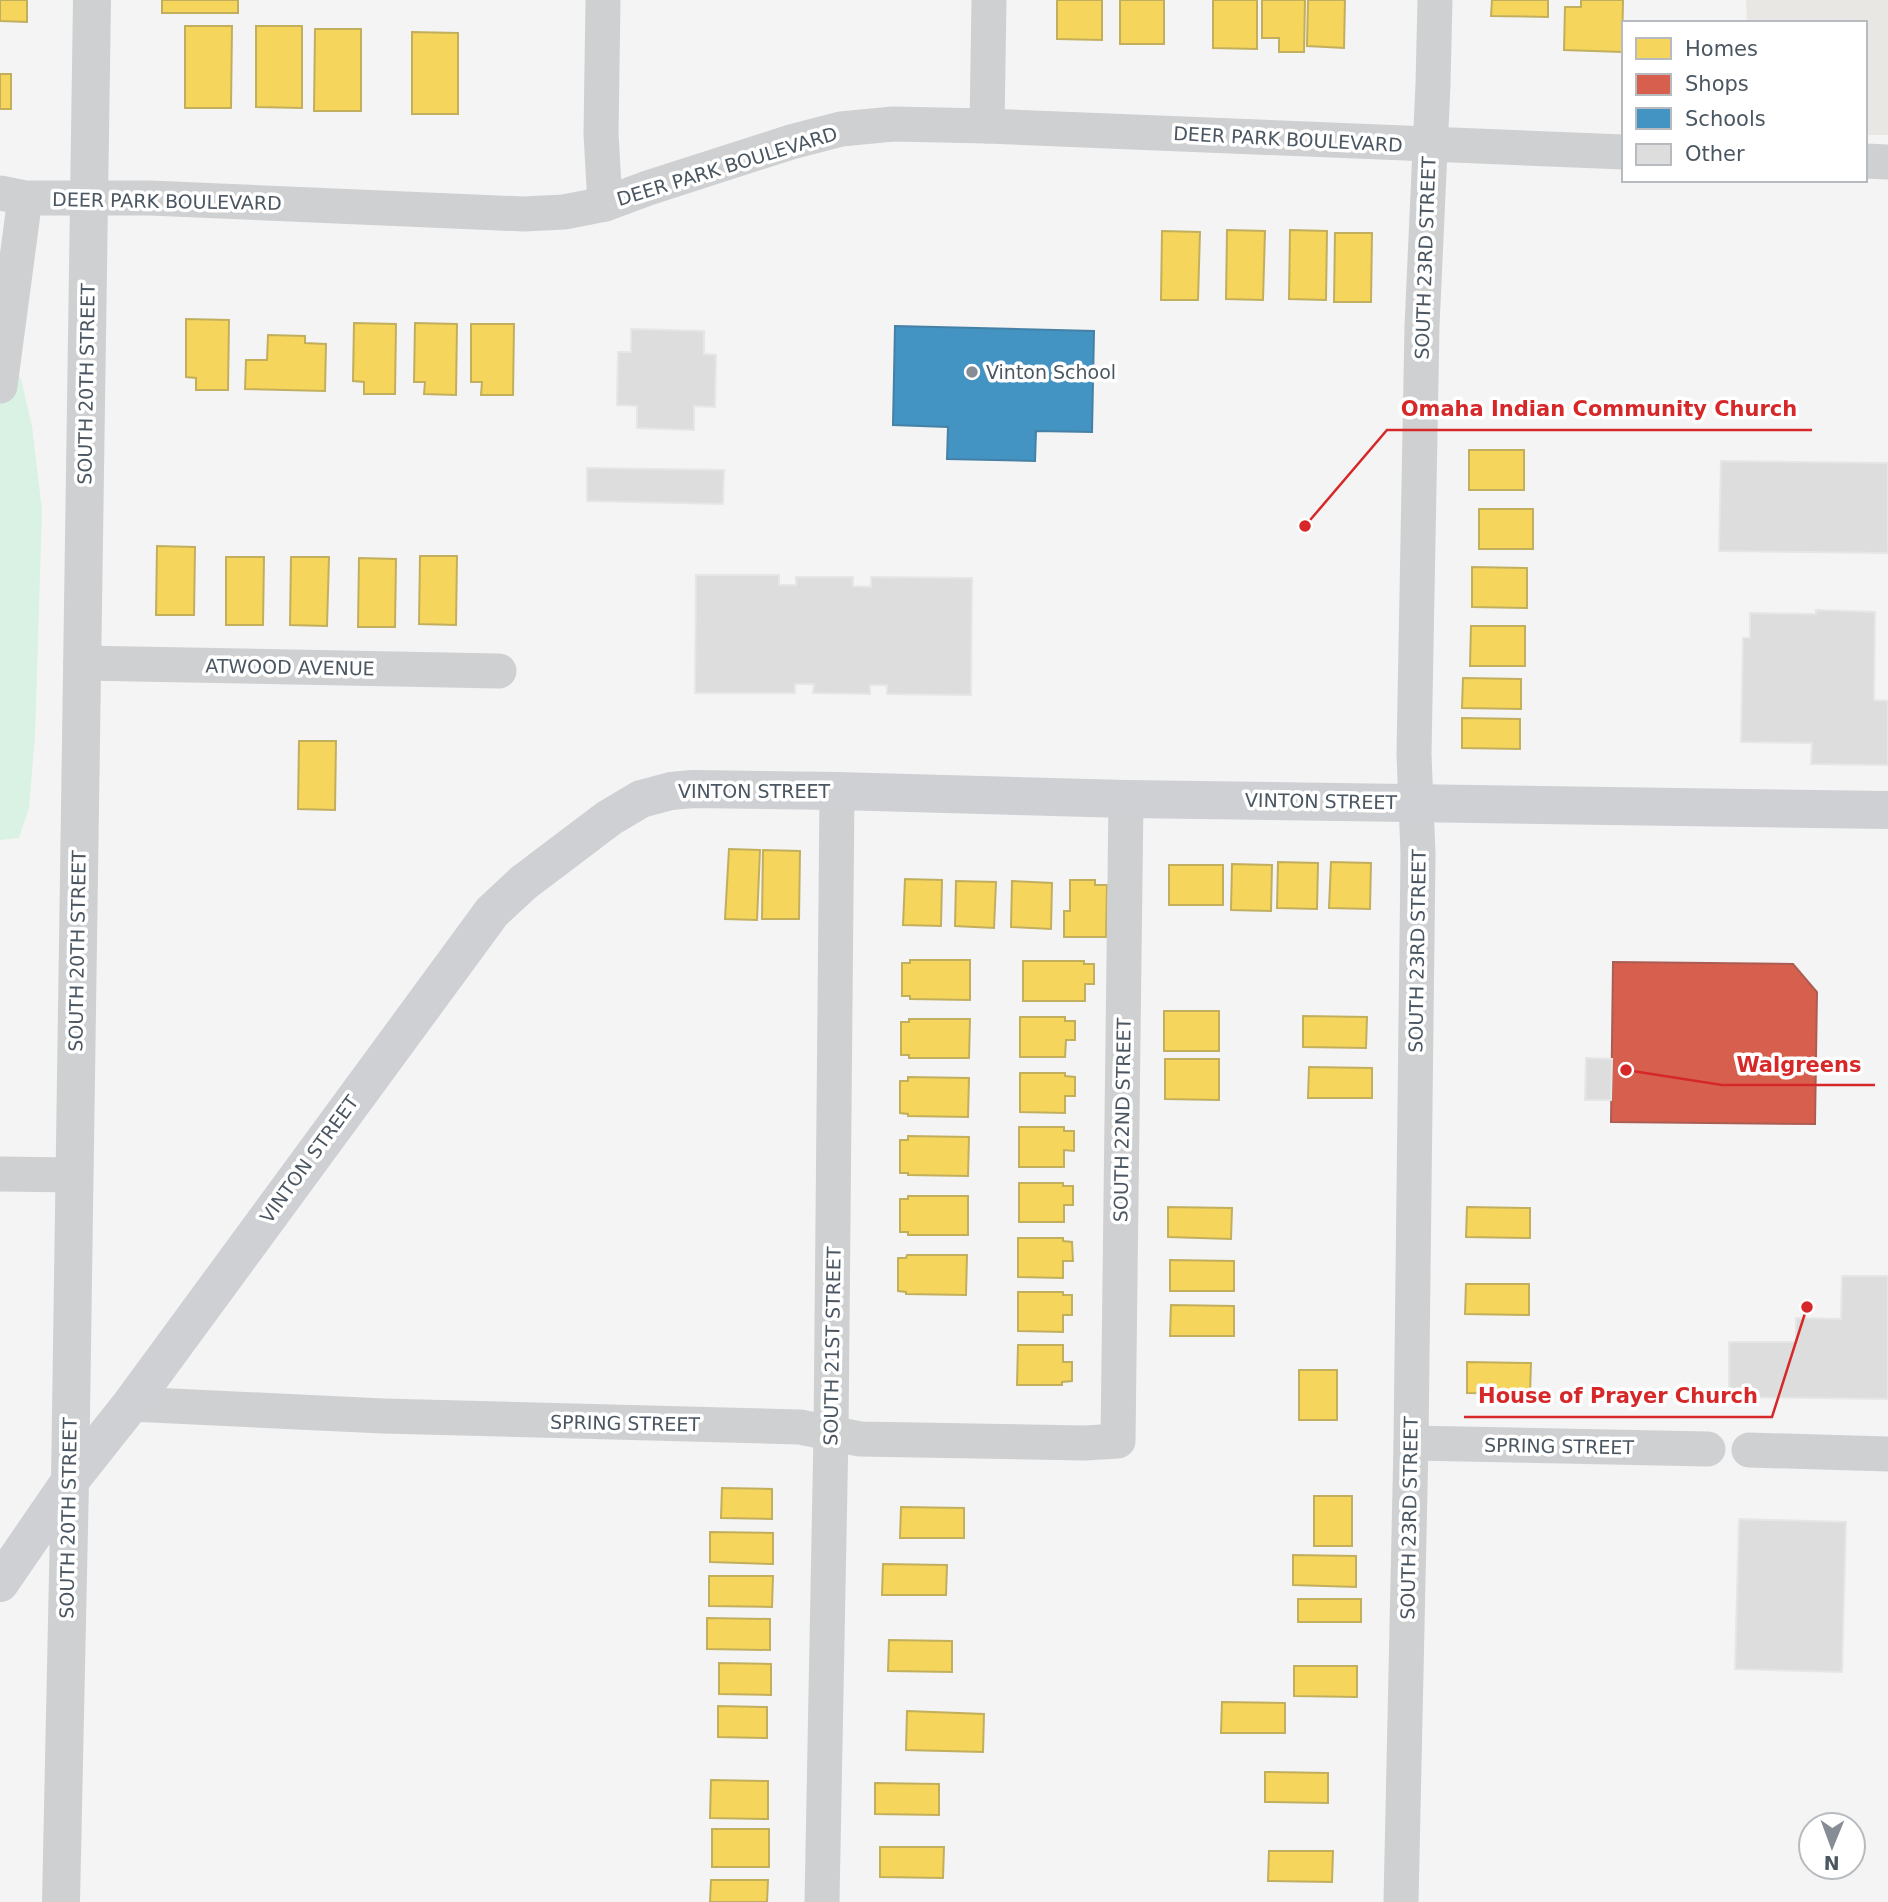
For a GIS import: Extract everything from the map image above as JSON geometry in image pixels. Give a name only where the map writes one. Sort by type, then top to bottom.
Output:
[{"type":"main road","name":"VINTON STREET","points":[[0,1584],[69,1481],[131,1404],[492,912],[523,883],[609,818],[641,799],[671,791],[693,789],[837,790],[1126,799],[1888,810]]},
{"type":"street","name":"SOUTH 20TH STREET","points":[[61,1902],[92,0]]},
{"type":"street","points":[[603,0],[601,134],[606,204]]},
{"type":"street","points":[[987,125],[989,0]]},
{"type":"street","name":"SOUTH 23RD STREET","points":[[1401,1902],[1411,1443],[1418,855],[1414,754],[1422,326],[1435,0]]},
{"type":"street","name":"DEER PARK BOULEVARD","points":[[12,196],[150,198],[524,214],[564,212],[606,204],[791,142],[841,129],[893,124],[987,125],[1622,152]]},
{"type":"street","points":[[1867,161],[1888,162]]},
{"type":"street","points":[[0,386],[12,196]]},
{"type":"street","name":"ATWOOD AVENUE","points":[[81,663],[499,671]]},
{"type":"street","name":"SOUTH 21ST STREET","points":[[822,1902],[831,1433],[837,790]]},
{"type":"street","name":"SOUTH 22ND STREET","points":[[1118,1441],[1126,799]]},
{"type":"street","points":[[0,1174],[74,1175]]},
{"type":"street","name":"SPRING STREET","points":[[131,1404],[383,1416],[800,1427],[860,1439],[1086,1443],[1118,1441]]},
{"type":"street","name":"SPRING STREET","points":[[1411,1443],[1708,1449]]},
{"type":"street","points":[[1749,1450],[1888,1454]]},
{"type":"shaded area","points":[[1746,0],[1888,0],[1888,135],[1867,135],[1867,21],[1747,21]]},
{"type":"green space","points":[[0,355],[21,379],[32,427],[42,510],[35,735],[29,808],[19,838],[0,840]]},
{"type":"building: Homes","points":[[0,0],[27,0],[27,22],[0,21]]},
{"type":"building: Homes","points":[[162,0],[238,0],[238,13],[162,13]]},
{"type":"building: Homes","points":[[1057,0],[1102,0],[1102,40],[1057,39]]},
{"type":"building: Homes","points":[[1120,0],[1164,0],[1164,44],[1120,44]]},
{"type":"building: Homes","points":[[1213,0],[1257,0],[1257,49],[1213,48]]},
{"type":"building: Homes","points":[[1262,0],[1305,0],[1304,52],[1279,52],[1279,38],[1262,38]]},
{"type":"building: Homes","points":[[1308,0],[1345,0],[1344,48],[1307,46]]},
{"type":"building: Homes","points":[[1492,0],[1548,0],[1548,17],[1491,16]]},
{"type":"building: Homes","points":[[1581,0],[1623,0],[1622,52],[1564,50],[1565,7],[1581,7]]},
{"type":"building: Homes","points":[[185,26],[232,26],[231,108],[185,108]]},
{"type":"building: Homes","points":[[256,26],[302,26],[302,108],[256,107]]},
{"type":"building: Homes","points":[[315,29],[361,29],[361,111],[314,111]]},
{"type":"building: Homes","points":[[412,32],[458,33],[458,114],[412,114]]},
{"type":"building: Homes","points":[[0,74],[11,74],[11,109],[0,109]]},
{"type":"building: Homes","points":[[1227,230],[1265,231],[1263,300],[1226,299]]},
{"type":"building: Homes","points":[[1290,230],[1327,231],[1326,300],[1289,299]]},
{"type":"building: Homes","points":[[1162,231],[1200,232],[1198,300],[1161,300]]},
{"type":"building: Homes","points":[[1335,233],[1372,233],[1371,302],[1334,302]]},
{"type":"building: Homes","points":[[186,319],[229,320],[228,390],[196,390],[196,378],[186,377]]},
{"type":"building: Homes","points":[[354,323],[396,324],[395,394],[364,394],[364,382],[353,381]]},
{"type":"building: Homes","points":[[415,323],[457,324],[456,395],[424,394],[425,382],[414,382]]},
{"type":"building: Homes","points":[[471,324],[514,324],[513,395],[481,395],[482,382],[471,382]]},
{"type":"building: Homes","points":[[268,335],[305,336],[305,343],[326,344],[325,391],[245,389],[246,360],[267,360]]},
{"type":"building: Homes","points":[[1469,450],[1524,450],[1524,490],[1469,490]]},
{"type":"building: Homes","points":[[1479,509],[1533,509],[1533,549],[1479,549]]},
{"type":"building: Homes","points":[[157,546],[195,547],[194,615],[156,615]]},
{"type":"building: Homes","points":[[420,556],[457,556],[456,625],[419,624]]},
{"type":"building: Homes","points":[[226,557],[264,557],[263,625],[226,625]]},
{"type":"building: Homes","points":[[291,557],[329,557],[327,626],[290,625]]},
{"type":"building: Homes","points":[[359,558],[396,559],[395,627],[358,627]]},
{"type":"building: Homes","points":[[1472,567],[1527,568],[1527,608],[1472,607]]},
{"type":"building: Homes","points":[[1471,626],[1525,626],[1525,666],[1470,666]]},
{"type":"building: Homes","points":[[1463,678],[1521,679],[1521,709],[1462,708]]},
{"type":"building: Homes","points":[[1462,718],[1520,719],[1520,749],[1462,748]]},
{"type":"building: Homes","points":[[299,741],[336,741],[335,810],[298,809]]},
{"type":"building: Homes","points":[[729,849],[760,850],[757,920],[725,919]]},
{"type":"building: Homes","points":[[763,850],[800,851],[799,919],[762,919]]},
{"type":"building: Homes","points":[[1278,862],[1318,863],[1317,909],[1277,908]]},
{"type":"building: Homes","points":[[1331,862],[1371,863],[1370,909],[1329,908]]},
{"type":"building: Homes","points":[[1232,864],[1272,865],[1271,911],[1231,910]]},
{"type":"building: Homes","points":[[1169,865],[1223,865],[1223,905],[1169,905]]},
{"type":"building: Homes","points":[[905,879],[942,880],[941,926],[903,925]]},
{"type":"building: Homes","points":[[1070,880],[1095,880],[1095,885],[1107,885],[1106,937],[1064,937],[1064,911],[1070,911]]},
{"type":"building: Homes","points":[[956,881],[996,882],[994,928],[955,926]]},
{"type":"building: Homes","points":[[1012,881],[1052,883],[1051,929],[1011,927]]},
{"type":"building: Homes","points":[[910,960],[970,960],[970,1000],[910,999],[910,996],[902,996],[902,963],[910,963]]},
{"type":"building: Homes","points":[[1023,961],[1084,961],[1084,964],[1094,964],[1094,984],[1085,984],[1085,1001],[1023,1001]]},
{"type":"building: Homes","points":[[1164,1011],[1219,1011],[1219,1051],[1164,1051]]},
{"type":"building: Homes","points":[[1303,1016],[1367,1017],[1366,1048],[1303,1047]]},
{"type":"building: Homes","points":[[1020,1017],[1065,1017],[1065,1021],[1075,1021],[1075,1040],[1066,1040],[1065,1057],[1020,1057]]},
{"type":"building: Homes","points":[[909,1019],[970,1019],[969,1058],[909,1058],[909,1055],[901,1055],[901,1022],[909,1022]]},
{"type":"building: Homes","points":[[1165,1059],[1219,1059],[1219,1100],[1165,1099]]},
{"type":"building: Homes","points":[[1309,1067],[1372,1068],[1372,1098],[1308,1098]]},
{"type":"building: Homes","points":[[1020,1073],[1065,1073],[1065,1076],[1075,1077],[1075,1096],[1065,1096],[1065,1113],[1020,1112]]},
{"type":"building: Homes","points":[[908,1077],[969,1078],[968,1117],[908,1116],[900,1113],[900,1081],[908,1081]]},
{"type":"building: Homes","points":[[1019,1127],[1064,1127],[1064,1131],[1074,1131],[1074,1151],[1064,1150],[1064,1167],[1019,1167]]},
{"type":"building: Homes","points":[[908,1136],[969,1137],[968,1176],[900,1173],[900,1140],[908,1140]]},
{"type":"building: Homes","points":[[1019,1183],[1063,1183],[1063,1186],[1073,1186],[1073,1205],[1064,1205],[1064,1222],[1019,1222]]},
{"type":"building: Homes","points":[[908,1196],[968,1196],[968,1235],[908,1235],[908,1232],[900,1232],[900,1199],[908,1199]]},
{"type":"building: Homes","points":[[1168,1207],[1232,1208],[1231,1239],[1168,1237]]},
{"type":"building: Homes","points":[[1467,1207],[1530,1208],[1530,1238],[1466,1237]]},
{"type":"building: Homes","points":[[1018,1238],[1063,1238],[1063,1241],[1072,1242],[1073,1261],[1063,1261],[1063,1278],[1018,1277]]},
{"type":"building: Homes","points":[[907,1255],[967,1255],[966,1295],[906,1294],[898,1291],[898,1258],[906,1258]]},
{"type":"building: Homes","points":[[1170,1260],[1234,1261],[1234,1291],[1170,1291]]},
{"type":"building: Homes","points":[[1466,1284],[1529,1284],[1529,1315],[1465,1314]]},
{"type":"building: Homes","points":[[1018,1292],[1063,1292],[1063,1295],[1072,1295],[1072,1315],[1063,1315],[1063,1332],[1018,1331]]},
{"type":"building: Homes","points":[[1171,1305],[1234,1306],[1234,1336],[1170,1336]]},
{"type":"building: Homes","points":[[1018,1345],[1063,1345],[1063,1362],[1072,1362],[1072,1381],[1062,1382],[1062,1385],[1017,1385]]},
{"type":"building: Homes","points":[[1467,1362],[1531,1363],[1530,1394],[1467,1393]]},
{"type":"building: Homes","points":[[1299,1370],[1337,1370],[1337,1420],[1299,1420]]},
{"type":"building: Homes","points":[[722,1488],[772,1489],[772,1519],[721,1518]]},
{"type":"building: Homes","points":[[1314,1496],[1352,1496],[1352,1546],[1314,1546]]},
{"type":"building: Homes","points":[[901,1507],[964,1508],[964,1538],[900,1538]]},
{"type":"building: Homes","points":[[710,1532],[773,1533],[773,1564],[710,1562]]},
{"type":"building: Homes","points":[[1293,1555],[1356,1556],[1356,1587],[1293,1585]]},
{"type":"building: Homes","points":[[883,1564],[947,1565],[946,1595],[882,1595]]},
{"type":"building: Homes","points":[[709,1576],[773,1576],[772,1607],[709,1606]]},
{"type":"building: Homes","points":[[1298,1599],[1361,1599],[1361,1622],[1298,1622]]},
{"type":"building: Homes","points":[[707,1618],[770,1619],[770,1650],[707,1649]]},
{"type":"building: Homes","points":[[889,1640],[952,1641],[952,1672],[888,1671]]},
{"type":"building: Homes","points":[[719,1663],[771,1664],[771,1695],[719,1694]]},
{"type":"building: Homes","points":[[1294,1666],[1357,1666],[1357,1697],[1294,1696]]},
{"type":"building: Homes","points":[[1222,1702],[1285,1703],[1285,1733],[1221,1733]]},
{"type":"building: Homes","points":[[718,1706],[767,1707],[767,1738],[718,1737]]},
{"type":"building: Homes","points":[[907,1711],[984,1714],[983,1752],[906,1750]]},
{"type":"building: Homes","points":[[1265,1772],[1328,1773],[1328,1803],[1265,1802]]},
{"type":"building: Homes","points":[[711,1780],[768,1781],[768,1819],[710,1818]]},
{"type":"building: Homes","points":[[875,1783],[939,1784],[939,1815],[875,1814]]},
{"type":"building: Homes","points":[[712,1829],[769,1829],[769,1867],[712,1867]]},
{"type":"building: Homes","points":[[880,1847],[944,1847],[943,1878],[880,1877]]},
{"type":"building: Homes","points":[[1269,1851],[1333,1851],[1332,1882],[1268,1881]]},
{"type":"building: Homes","points":[[711,1880],[768,1880],[767,1902],[710,1902]]},
{"type":"building: Shops","points":[[1613,962],[1793,964],[1817,992],[1815,1124],[1611,1122]]},
{"type":"building: Schools","points":[[895,326],[1094,331],[1092,432],[1036,431],[1035,461],[947,459],[948,427],[893,425]]},
{"type":"building: Other","points":[[631,329],[704,331],[704,354],[716,355],[715,407],[694,406],[694,430],[637,428],[637,406],[617,405],[618,352],[631,352]]},
{"type":"building: Other","points":[[1721,461],[1888,463],[1888,553],[1719,551]]},
{"type":"building: Other","points":[[587,468],[724,470],[723,504],[587,501]]},
{"type":"building: Other","points":[[696,575],[779,575],[779,585],[796,585],[796,577],[853,577],[853,586],[871,587],[871,577],[972,578],[971,695],[887,694],[887,685],[870,685],[870,694],[813,693],[814,684],[795,684],[795,693],[695,693]]},
{"type":"building: Other","points":[[1816,610],[1875,612],[1874,700],[1888,701],[1888,765],[1811,764],[1812,743],[1741,742],[1743,638],[1750,638],[1750,613],[1816,614]]},
{"type":"building: Other","points":[[1586,1058],[1612,1059],[1611,1100],[1585,1100]]},
{"type":"building: Other","points":[[1842,1276],[1888,1276],[1888,1399],[1729,1397],[1729,1342],[1796,1342],[1796,1318],[1841,1319]]},
{"type":"building: Other","points":[[1739,1519],[1846,1522],[1842,1672],[1735,1669]]},
{"type":"place","name":"Vinton School","points":[[972,372]]},
{"type":"place","name":"Omaha Indian Community Church","points":[[1305,526]]},
{"type":"place","name":"Walgreens","points":[[1626,1070]]},
{"type":"place","name":"House of Prayer Church","points":[[1807,1307]]}]
